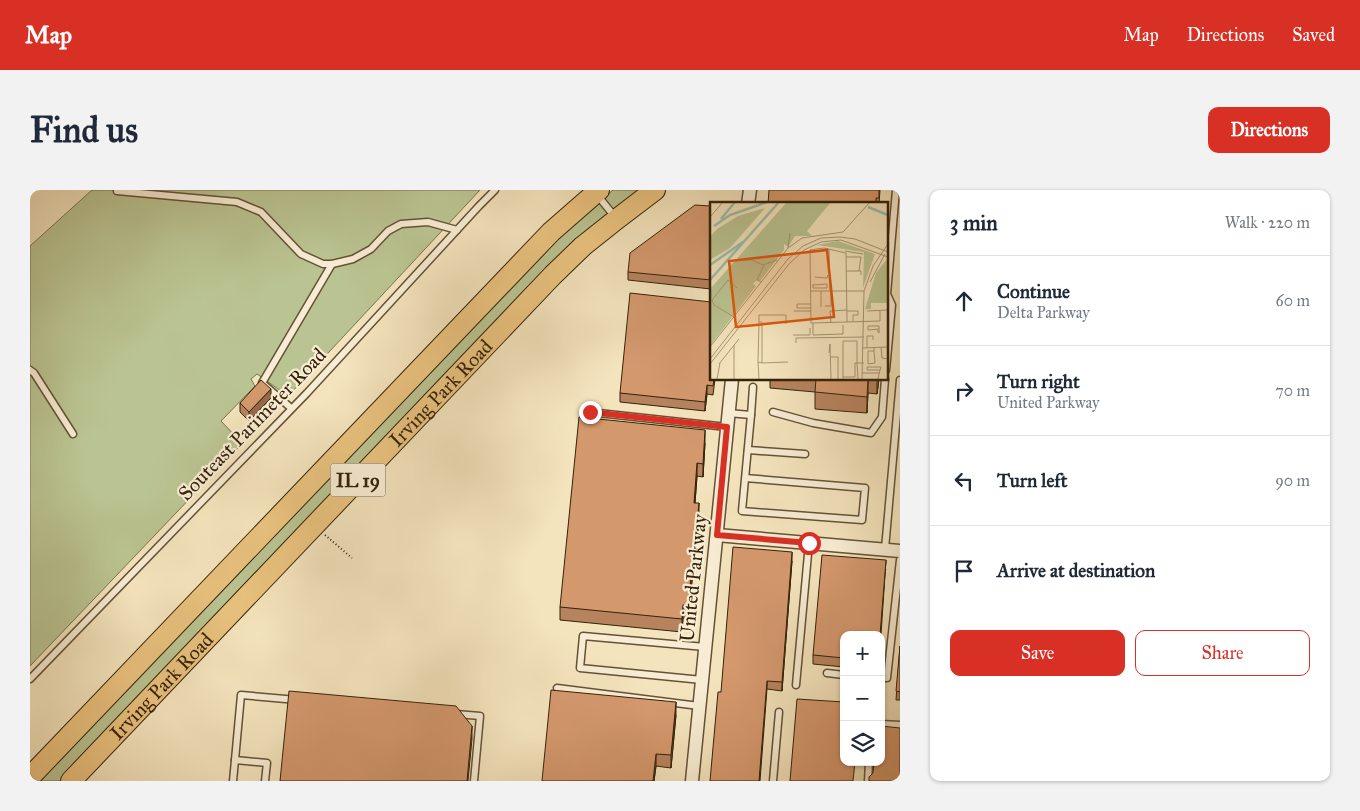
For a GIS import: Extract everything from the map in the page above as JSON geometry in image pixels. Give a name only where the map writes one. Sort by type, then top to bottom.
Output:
[{"type":"main road","name":"Irving Park Road","points":[[72,781],[553,275],[583,246],[617,218],[656,190]]},
{"type":"main road","name":"Irving Park Road","points":[[30,777],[551,232],[597,192]]},
{"type":"street","name":"United Parkway","points":[[692,781],[732,380]]},
{"type":"street","points":[[717,535],[900,551]]},
{"type":"lane","name":"Souteast Parimeter Road","points":[[30,679],[291,408],[495,190]]},
{"type":"lane","points":[[888,282],[896,190]]},
{"type":"lane","points":[[117,191],[237,202],[261,212],[301,254],[324,264],[353,259],[371,249],[388,231],[401,224],[428,222],[457,230]]},
{"type":"lane","points":[[597,192],[617,218]]},
{"type":"lane","points":[[291,408],[262,382],[332,264]]},
{"type":"lane","points":[[888,296],[892,305],[888,348]]},
{"type":"lane","points":[[30,370],[34,373],[73,434]]},
{"type":"lane","points":[[773,412],[812,423],[870,433],[882,417],[885,380]]},
{"type":"lane","points":[[885,549],[900,380]]},
{"type":"lane","points":[[745,478],[865,488],[862,520],[742,510],[753,387]]},
{"type":"lane","points":[[590,412],[727,427]]},
{"type":"lane","points":[[728,413],[751,415]]},
{"type":"lane","points":[[748,450],[805,454]]},
{"type":"lane","points":[[796,685],[809,543]]},
{"type":"lane","points":[[885,678],[887,678],[900,560]]},
{"type":"lane","points":[[702,680],[580,668],[583,636],[705,648]]},
{"type":"lane","points":[[827,674],[840,675]]},
{"type":"lane","points":[[557,688],[700,706]]},
{"type":"lane","points":[[233,781],[241,695],[308,700]]},
{"type":"lane","points":[[773,781],[779,712]]},
{"type":"lane","points":[[452,713],[480,716],[474,781]]},
{"type":"lane","points":[[885,724],[900,726]]},
{"type":"lane","points":[[235,760],[267,763],[265,781]]},
{"type":"lane","points":[[868,781],[869,766]]},
{"type":"path","points":[[315,526],[352,558]]},
{"type":"green space","points":[[92,190],[480,190],[288,396],[257,374],[251,379],[255,386],[221,421],[240,441],[239,447],[30,666],[30,246]]},
{"type":"green space","points":[[613,190],[640,190],[225,607],[60,781],[38,781],[541,254]]},
{"type":"building","points":[[769,190],[879,190],[879,198],[876,198],[876,202],[768,202]]},
{"type":"building","points":[[695,205],[710,206],[710,280],[628,272],[630,253]]},
{"type":"building","points":[[630,293],[710,302],[710,380],[714,380],[713,386],[707,385],[705,402],[620,393]]},
{"type":"building","points":[[261,380],[271,389],[249,412],[240,403]]},
{"type":"building","points":[[816,380],[868,380],[867,397],[815,392]]},
{"type":"building","points":[[579,417],[705,430],[703,464],[697,463],[694,503],[699,503],[688,605],[683,605],[682,619],[560,607]]},
{"type":"building","points":[[733,547],[792,552],[782,682],[767,681],[759,781],[710,781],[718,692],[721,692]]},
{"type":"building","points":[[822,555],[886,560],[880,631],[840,631],[840,658],[813,655]]},
{"type":"building","points":[[900,646],[900,692],[896,691]]},
{"type":"building","points":[[551,690],[676,702],[671,755],[656,754],[653,781],[542,781]]},
{"type":"building","points":[[289,691],[456,706],[472,726],[467,781],[280,781]]},
{"type":"building","points":[[797,699],[840,702],[840,766],[855,766],[853,781],[790,781]]},
{"type":"building","points":[[885,726],[900,728],[900,781],[869,781],[869,777],[873,773],[874,766],[885,766]]},
{"type":"route","points":[[590,412],[727,427],[717,535],[809,543]]}]
